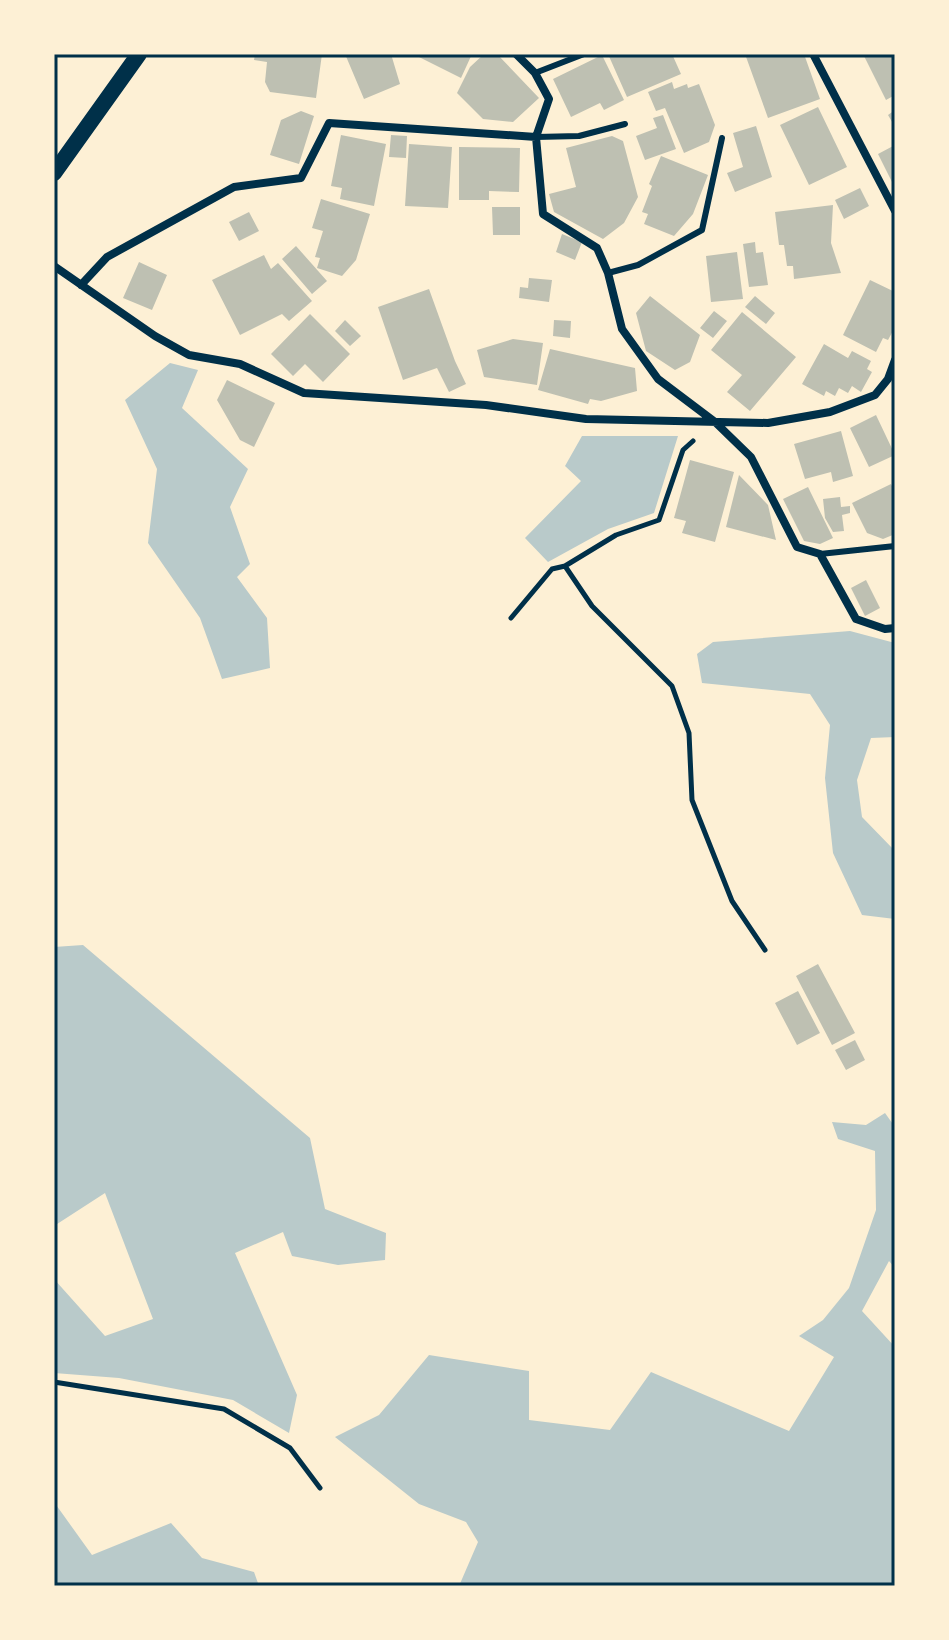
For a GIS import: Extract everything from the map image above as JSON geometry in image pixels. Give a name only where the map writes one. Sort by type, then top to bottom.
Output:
[{"type":"main road","points":[[54,173],[139,54]]},
{"type":"street","points":[[516,54],[535,73],[549,99],[536,137],[543,214],[597,248],[608,273],[622,329],[658,379],[715,422],[751,457],[797,547],[820,554],[856,619],[885,629],[895,628]]},
{"type":"street","points":[[813,54],[895,211]]},
{"type":"street","points":[[81,285],[107,257],[234,187],[301,178],[329,123],[536,137]]},
{"type":"street","points":[[54,266],[155,336],[189,355],[240,364],[304,393],[486,405],[586,419],[768,423],[830,412],[875,395],[891,380],[895,360]]},
{"type":"lane","points":[[535,73],[584,54]]},
{"type":"lane","points":[[536,137],[579,136],[625,124]]},
{"type":"lane","points":[[608,273],[638,265],[702,230],[722,138]]},
{"type":"lane","points":[[820,554],[895,546]]},
{"type":"path","points":[[511,618],[552,569],[565,566],[616,535],[659,520],[683,450],[715,422]]},
{"type":"path","points":[[565,566],[592,606],[672,686],[689,733],[692,800],[732,901],[765,950]]},
{"type":"path","points":[[54,1382],[224,1409],[290,1448],[320,1488]]},
{"type":"shaded area","points":[[170,363],[198,370],[182,408],[248,469],[230,507],[250,564],[237,577],[267,618],[270,668],[222,679],[200,618],[148,543],[157,469],[125,400]]},
{"type":"shaded area","points":[[582,436],[678,436],[654,513],[608,529],[548,562],[525,538],[581,481],[565,466]]},
{"type":"shaded area","points":[[850,631],[895,643],[895,737],[871,738],[857,780],[862,817],[895,851],[895,919],[862,915],[833,853],[825,778],[830,725],[810,694],[702,683],[697,654],[713,642]]},
{"type":"shaded area","points":[[83,945],[310,1138],[325,1209],[386,1233],[385,1260],[338,1265],[292,1256],[283,1232],[235,1253],[297,1395],[289,1433],[233,1400],[119,1378],[54,1373],[54,1279],[105,1336],[153,1319],[105,1193],[54,1226],[54,947]]},
{"type":"shaded area","points":[[885,1113],[895,1127],[895,1268],[889,1261],[862,1311],[895,1347],[895,1586],[459,1586],[478,1542],[466,1522],[419,1504],[335,1437],[379,1415],[429,1355],[529,1371],[529,1420],[610,1430],[651,1372],[789,1431],[834,1357],[799,1336],[823,1320],[849,1288],[876,1210],[875,1151],[838,1139],[832,1122],[866,1125]]},
{"type":"shaded area","points":[[54,1502],[92,1555],[171,1523],[202,1558],[254,1572],[259,1586],[54,1586]]},
{"type":"building","points":[[255,54],[322,54],[316,98],[270,92],[265,82],[267,62],[254,60]]},
{"type":"building","points":[[345,54],[391,54],[400,84],[364,99]]},
{"type":"building","points":[[413,54],[472,54],[461,78]]},
{"type":"building","points":[[484,54],[497,54],[539,98],[513,122],[483,119],[457,93],[470,67]]},
{"type":"building","points":[[608,54],[672,54],[681,74],[627,97]]},
{"type":"building","points":[[745,54],[804,54],[820,99],[768,118]]},
{"type":"building","points":[[863,54],[895,54],[895,95],[886,100]]},
{"type":"building","points":[[602,55],[624,100],[604,110],[600,103],[571,117],[553,79]]},
{"type":"building","points":[[672,82],[674,89],[699,84],[715,125],[709,142],[684,153],[665,108],[656,111],[648,92]]},
{"type":"building","points":[[818,107],[847,167],[809,185],[780,125]]},
{"type":"building","points":[[895,110],[895,127],[888,115]]},
{"type":"building","points":[[301,111],[314,116],[299,164],[270,155],[281,120]]},
{"type":"building","points":[[663,115],[676,149],[645,160],[636,136],[657,128],[653,118]]},
{"type":"building","points":[[756,126],[772,177],[735,192],[727,173],[743,167],[733,133]]},
{"type":"building","points":[[341,135],[386,144],[374,206],[340,199],[342,188],[331,186]]},
{"type":"building","points":[[391,135],[407,136],[406,158],[389,157]]},
{"type":"building","points":[[612,136],[623,141],[638,197],[624,223],[603,239],[554,212],[549,194],[576,187],[566,148]]},
{"type":"building","points":[[409,144],[452,147],[448,208],[405,206]]},
{"type":"building","points":[[895,145],[895,188],[878,154]]},
{"type":"building","points":[[459,147],[520,148],[519,192],[489,191],[489,200],[459,200]]},
{"type":"building","points":[[661,156],[708,175],[693,214],[674,236],[644,224],[648,214],[642,212]]},
{"type":"building","points":[[860,188],[869,206],[844,219],[835,200]]},
{"type":"building","points":[[321,199],[370,214],[356,260],[342,276],[317,268],[320,258],[315,257],[323,231],[312,228]]},
{"type":"building","points":[[833,205],[831,243],[841,273],[794,279],[793,266],[787,266],[784,245],[779,245],[775,212]]},
{"type":"building","points":[[492,207],[520,207],[520,235],[493,235]]},
{"type":"building","points":[[249,212],[259,231],[239,241],[229,222]]},
{"type":"building","points":[[562,234],[582,242],[575,260],[556,252]]},
{"type":"building","points":[[755,242],[756,253],[763,252],[768,285],[749,287],[743,244]]},
{"type":"building","points":[[296,246],[327,281],[312,294],[282,259]]},
{"type":"building","points":[[737,252],[743,299],[711,302],[706,256]]},
{"type":"building","points":[[264,255],[271,269],[278,263],[312,301],[289,321],[282,314],[240,335],[212,280]]},
{"type":"building","points":[[139,262],[167,275],[152,310],[123,298]]},
{"type":"building","points":[[529,278],[552,280],[549,302],[519,298],[520,287],[528,288]]},
{"type":"building","points":[[870,280],[895,292],[895,327],[888,340],[883,338],[876,352],[843,335]]},
{"type":"building","points":[[429,289],[466,384],[449,392],[437,368],[403,380],[378,307]]},
{"type":"building","points":[[650,296],[700,335],[690,362],[675,370],[646,351],[636,313]]},
{"type":"building","points":[[755,296],[775,313],[766,324],[745,307]]},
{"type":"building","points":[[714,311],[727,321],[713,338],[700,328]]},
{"type":"building","points":[[742,312],[796,357],[750,411],[727,392],[742,375],[711,350]]},
{"type":"building","points":[[310,314],[350,354],[323,382],[305,364],[293,376],[271,354]]},
{"type":"building","points":[[345,320],[361,336],[350,346],[335,331]]},
{"type":"building","points":[[554,320],[571,321],[570,338],[553,336]]},
{"type":"building","points":[[513,339],[543,343],[537,385],[484,377],[477,350]]},
{"type":"building","points":[[824,344],[848,358],[852,351],[871,361],[867,369],[872,372],[861,392],[852,386],[848,393],[839,388],[835,396],[826,391],[824,396],[802,384]]},
{"type":"building","points":[[550,349],[635,368],[637,391],[601,401],[590,399],[588,404],[538,390]]},
{"type":"building","points":[[227,380],[275,403],[254,447],[240,440],[217,400]]},
{"type":"building","points":[[876,415],[895,455],[869,467],[850,428]]},
{"type":"building","points":[[841,431],[853,476],[833,482],[831,472],[805,479],[794,444]]},
{"type":"building","points":[[690,460],[734,472],[715,542],[682,533],[686,521],[674,518]]},
{"type":"building","points":[[739,475],[768,505],[776,540],[726,527]]},
{"type":"building","points":[[891,484],[895,492],[895,534],[883,539],[867,533],[852,503]]},
{"type":"building","points":[[808,487],[833,538],[820,544],[804,541],[783,499]]},
{"type":"building","points":[[840,497],[841,507],[850,506],[850,513],[842,515],[844,531],[833,532],[825,518],[823,499]]},
{"type":"building","points":[[866,580],[880,608],[865,616],[851,588]]},
{"type":"building","points":[[818,964],[855,1033],[832,1045],[796,976]]},
{"type":"building","points":[[798,991],[820,1033],[797,1045],[775,1003]]},
{"type":"building","points":[[855,1040],[865,1060],[846,1070],[835,1050]]}]
